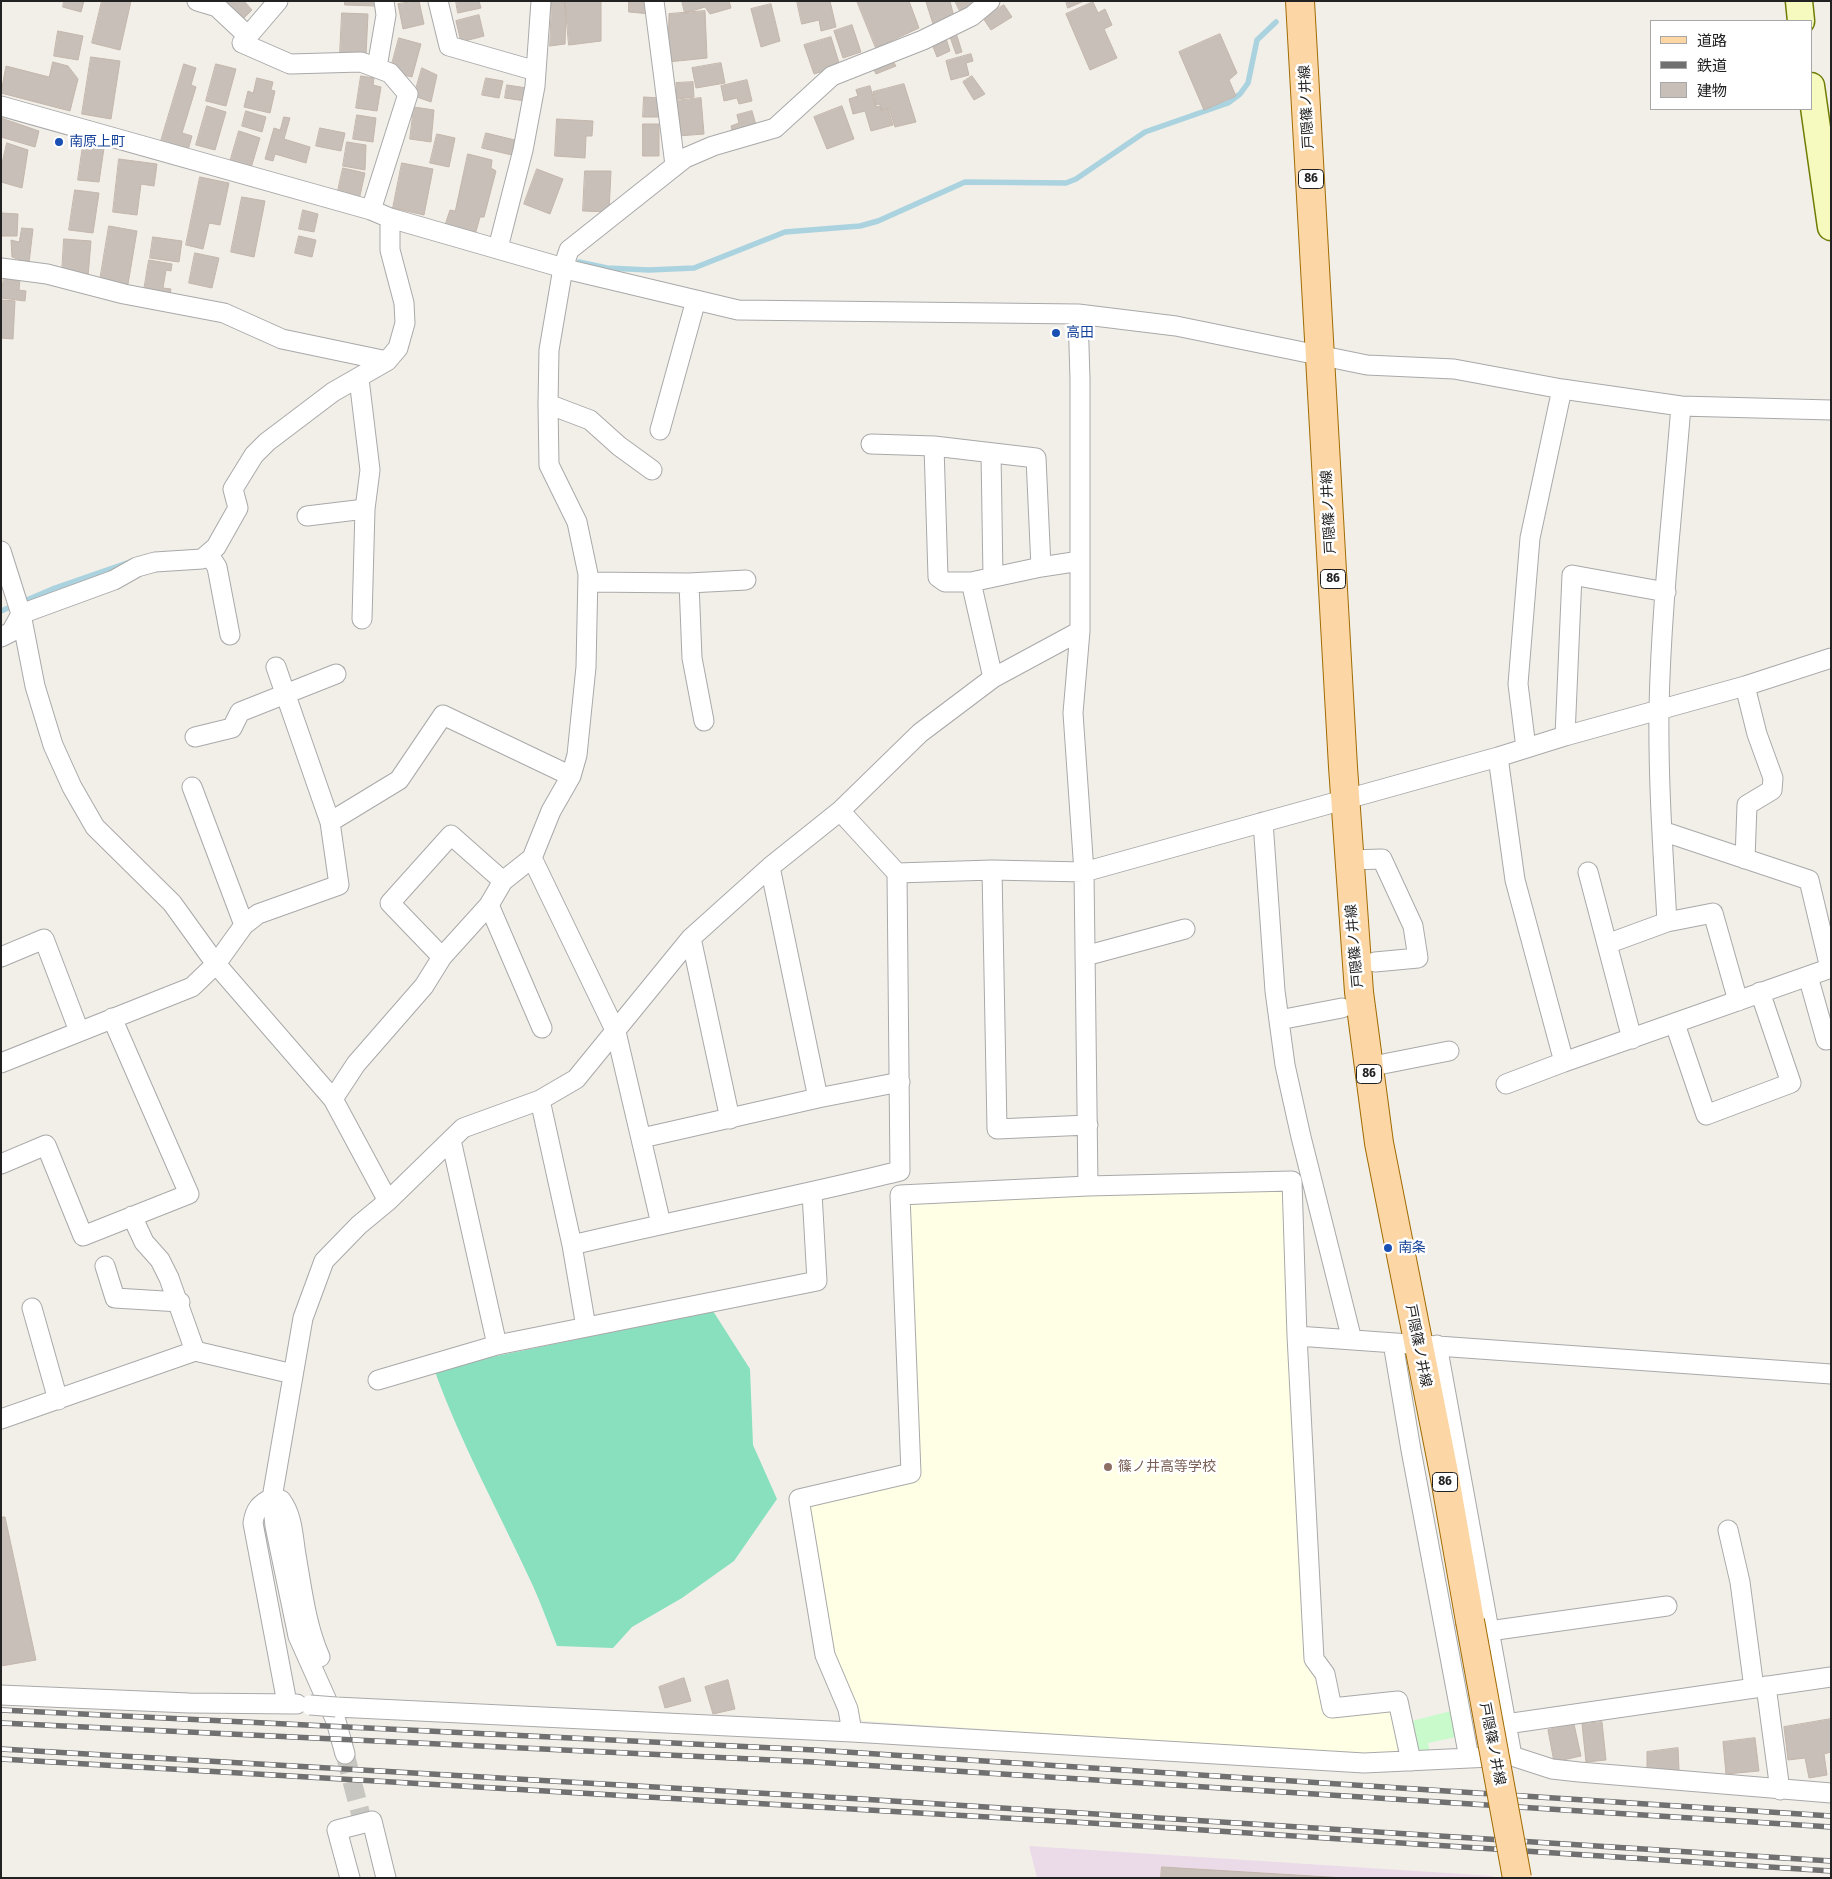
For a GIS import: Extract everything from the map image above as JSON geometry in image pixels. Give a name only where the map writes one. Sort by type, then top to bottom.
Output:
[{"type":"main road","name":"戸隠篠ノ井線","points":[[1300,1],[1353,935],[1368,1068],[1394,1227],[1416,1344],[1479,1626],[1517,1878]]},
{"type":"street","points":[[197,1],[217,7],[248,36]]},
{"type":"street","points":[[278,1],[242,43],[290,64],[361,62],[390,73],[408,94],[371,210]]},
{"type":"street","points":[[377,67],[386,15],[384,1]]},
{"type":"street","points":[[438,1],[449,46],[536,71]]},
{"type":"street","points":[[498,248],[523,150],[535,86],[541,1]]},
{"type":"street","points":[[654,1],[675,166]]},
{"type":"street","points":[[332,1099],[356,1064],[424,986],[442,957],[489,905],[503,881],[532,858],[551,811],[570,776],[577,755],[586,667],[588,582],[577,522],[549,465],[548,404],[550,350],[563,268],[569,250],[686,158],[713,146],[775,128],[832,76],[923,40],[972,16],[990,1]]},
{"type":"street","points":[[1799,1],[1801,20]]},
{"type":"street","points":[[1812,92],[1829,194],[1831,227]]},
{"type":"street","points":[[1,106],[371,210],[390,218],[563,268],[738,310],[1078,314],[1176,326],[1320,357],[1367,365],[1454,370],[1562,389],[1681,406],[1831,410]]},
{"type":"street","points":[[18,606],[114,580],[137,567],[155,562],[202,559],[216,548],[238,508],[233,489],[254,455],[333,392],[387,361],[398,348],[405,322],[404,303],[390,250],[390,218]]},
{"type":"street","points":[[1,268],[47,274],[124,294],[224,313],[282,339],[387,361]]},
{"type":"street","points":[[660,430],[696,300]]},
{"type":"street","points":[[1078,314],[1080,631],[1073,713],[1084,872],[1088,1186]]},
{"type":"street","points":[[359,378],[370,470],[365,509],[362,619]]},
{"type":"street","points":[[1526,748],[1518,684],[1530,538],[1562,389]]},
{"type":"street","points":[[548,404],[590,420],[619,446],[652,470]]},
{"type":"street","points":[[1667,922],[1662,831],[1659,710],[1666,592],[1681,406]]},
{"type":"street","points":[[871,444],[934,446],[1036,458],[1041,567]]},
{"type":"street","points":[[934,446],[938,577],[945,582],[970,582],[1080,561]]},
{"type":"street","points":[[991,453],[993,577]]},
{"type":"street","points":[[308,516],[365,509]]},
{"type":"street","points":[[1,551],[18,606],[35,686],[53,745],[72,787],[95,827],[172,903],[216,964],[332,1099],[388,1201]]},
{"type":"street","points":[[209,555],[217,567],[230,635]]},
{"type":"street","points":[[1565,736],[1572,575],[1666,592]]},
{"type":"street","points":[[588,582],[689,583],[746,580]]},
{"type":"street","points":[[970,582],[993,678]]},
{"type":"street","points":[[689,583],[692,658],[704,721]]},
{"type":"street","points":[[1,637],[10,632],[18,606]]},
{"type":"street","points":[[345,1754],[336,1721],[298,1636],[275,1526],[272,1498],[303,1318],[324,1262],[359,1225],[388,1201],[463,1128],[540,1100],[576,1079],[691,938],[770,867],[840,811],[920,733],[993,678],[1080,631]]},
{"type":"street","points":[[897,873],[992,870],[1084,872],[1498,757],[1565,736],[1745,686],[1831,658]]},
{"type":"street","points":[[1,1063],[192,987],[216,964],[244,925],[258,914],[339,885],[330,822],[276,667]]},
{"type":"street","points":[[195,737],[232,728],[240,712],[336,674]]},
{"type":"street","points":[[1745,686],[1756,734],[1773,778],[1772,790],[1747,805],[1745,858]]},
{"type":"street","points":[[330,822],[399,780],[444,715],[570,776]]},
{"type":"street","points":[[1498,757],[1515,880],[1564,1062]]},
{"type":"street","points":[[192,788],[244,925]]},
{"type":"street","points":[[572,1245],[661,1224],[812,1193],[900,1171],[897,873],[840,811]]},
{"type":"street","points":[[1263,822],[1279,1020],[1285,1065],[1352,1340]]},
{"type":"street","points":[[1506,1084],[1830,968],[1809,880],[1662,831]]},
{"type":"street","points":[[442,957],[390,903],[452,835],[503,881]]},
{"type":"street","points":[[532,858],[616,1032],[661,1224]]},
{"type":"street","points":[[1349,860],[1382,859],[1413,926],[1418,958],[1375,962]]},
{"type":"street","points":[[770,867],[818,1098]]},
{"type":"street","points":[[992,870],[997,1129],[1088,1125]]},
{"type":"street","points":[[1588,872],[1632,1038]]},
{"type":"street","points":[[489,905],[542,1028]]},
{"type":"street","points":[[1607,944],[1667,922],[1713,913],[1738,1001]]},
{"type":"street","points":[[1086,956],[1185,929]]},
{"type":"street","points":[[691,938],[730,1118]]},
{"type":"street","points":[[1,957],[44,939],[79,1031]]},
{"type":"street","points":[[1808,976],[1826,1040],[1831,1039]]},
{"type":"street","points":[[1674,1024],[1706,1115],[1791,1083],[1760,992]]},
{"type":"street","points":[[1279,1020],[1342,1008]]},
{"type":"street","points":[[1,1164],[46,1145],[83,1236],[189,1194],[112,1018]]},
{"type":"street","points":[[1368,1068],[1449,1051]]},
{"type":"street","points":[[642,1138],[818,1098],[900,1082]]},
{"type":"street","points":[[540,1100],[572,1245],[586,1327]]},
{"type":"street","points":[[451,1140],[497,1345]]},
{"type":"street","points":[[852,1732],[848,1709],[825,1655],[799,1499],[911,1473],[900,1195],[1088,1186],[1292,1181],[1311,1176]]},
{"type":"street","points":[[1292,1181],[1297,1336],[1314,1658],[1325,1674],[1332,1708],[1398,1701],[1411,1761]]},
{"type":"street","points":[[378,1380],[497,1345],[817,1281],[812,1193]]},
{"type":"street","points":[[132,1216],[144,1242],[160,1260],[180,1302],[195,1352]]},
{"type":"street","points":[[105,1266],[115,1298],[180,1302]]},
{"type":"street","points":[[32,1308],[58,1400]]},
{"type":"street","points":[[1297,1336],[1831,1374]]},
{"type":"street","points":[[1416,1344],[1411,1450],[1469,1758]]},
{"type":"street","points":[[1,1418],[195,1352],[293,1374]]},
{"type":"street","points":[[287,1703],[253,1522],[260,1504],[272,1498],[281,1500],[290,1516],[314,1642],[339,1707]]},
{"type":"street","points":[[1728,1530],[1740,1582],[1780,1790]]},
{"type":"street","points":[[1512,1756],[1506,1724],[1479,1626],[1667,1606]]},
{"type":"street","points":[[1506,1724],[1831,1677]]},
{"type":"street","points":[[1,1695],[179,1703],[287,1703],[852,1732],[1364,1763],[1512,1756],[1552,1769],[1831,1793]]},
{"type":"street","points":[[350,1878],[337,1830],[372,1820],[386,1878]]},
{"type":"street","points":[[366,1835],[376,1878]]},
{"type":"shaded area","name":"篠ノ井高等学校","points":[[1277,1190],[1286,1194],[1306,1665],[1323,1681],[1327,1714],[1385,1706],[1394,1713],[1398,1725],[1397,1752],[1387,1756],[864,1721],[857,1717],[830,1656],[806,1504],[918,1480],[904,1206],[911,1198]]},
{"type":"shaded area","points":[[1029,1846],[1493,1876],[1493,1878],[1037,1878]]},
{"type":"green space","points":[[713,1311],[750,1369],[753,1445],[777,1499],[734,1561],[682,1598],[632,1627],[613,1648],[557,1646],[533,1586],[468,1452],[434,1369]]},
{"type":"green space","points":[[1451,1711],[1456,1737],[1428,1743],[1430,1754],[1414,1751],[1408,1722]]},
{"type":"building","points":[[64,1],[84,1],[81,12],[63,7]]},
{"type":"building","points":[[102,1],[131,1],[120,50],[92,43]]},
{"type":"building","points":[[227,1],[244,1],[252,10],[242,20],[225,3]]},
{"type":"building","points":[[345,1],[375,1],[375,6],[345,5]]},
{"type":"building","points":[[419,1],[424,24],[403,29],[398,4]]},
{"type":"building","points":[[456,1],[479,1],[481,8],[458,13]]},
{"type":"building","points":[[552,1],[565,1],[565,44],[550,46]]},
{"type":"building","points":[[565,1],[601,1],[601,41],[569,45]]},
{"type":"building","points":[[629,1],[650,1],[651,14],[629,12]]},
{"type":"building","points":[[682,1],[729,1],[731,8],[710,14],[705,7],[685,13]]},
{"type":"building","points":[[797,1],[830,1],[836,27],[821,31],[819,20],[802,24]]},
{"type":"building","points":[[857,1],[909,1],[919,28],[876,48]]},
{"type":"building","points":[[950,1],[954,17],[933,24],[926,2]]},
{"type":"building","points":[[955,1],[981,1],[961,13]]},
{"type":"building","points":[[1066,1],[1084,1],[1068,8]]},
{"type":"building","points":[[1093,2],[1098,13],[1105,9],[1112,25],[1104,29],[1117,58],[1090,70],[1066,14]]},
{"type":"building","points":[[771,4],[780,41],[761,47],[751,9]]},
{"type":"building","points":[[1004,5],[1012,17],[991,30],[983,18]]},
{"type":"building","points":[[705,11],[707,58],[668,62],[669,14]]},
{"type":"building","points":[[342,13],[368,14],[366,55],[340,54]]},
{"type":"building","points":[[479,15],[484,36],[461,42],[456,21]]},
{"type":"building","points":[[852,25],[861,52],[843,58],[834,31]]},
{"type":"building","points":[[58,31],[83,36],[78,60],[54,56]]},
{"type":"building","points":[[1220,34],[1237,73],[1229,80],[1236,96],[1204,110],[1179,52]]},
{"type":"building","points":[[957,36],[962,52],[956,54],[950,37]]},
{"type":"building","points":[[831,37],[840,66],[814,74],[804,45]]},
{"type":"building","points":[[399,38],[421,44],[412,77],[395,73],[397,65],[392,64]]},
{"type":"building","points":[[946,38],[950,51],[937,57],[932,44]]},
{"type":"building","points":[[971,54],[973,61],[966,63],[969,75],[951,80],[946,61]]},
{"type":"building","points":[[91,57],[120,61],[111,119],[82,114]]},
{"type":"building","points":[[891,58],[896,66],[876,74],[872,65]]},
{"type":"building","points":[[53,62],[68,66],[78,79],[70,111],[1,93],[6,66],[49,77]]},
{"type":"building","points":[[721,63],[725,83],[696,88],[692,68]]},
{"type":"building","points":[[184,64],[196,68],[191,85],[196,87],[182,133],[192,136],[188,150],[161,141]]},
{"type":"building","points":[[216,64],[236,69],[226,106],[206,101]]},
{"type":"building","points":[[422,68],[437,75],[431,102],[414,96]]},
{"type":"building","points":[[361,76],[374,78],[373,85],[381,87],[377,111],[356,108]]},
{"type":"building","points":[[972,76],[985,94],[974,100],[963,82]]},
{"type":"building","points":[[257,78],[273,82],[271,90],[275,91],[270,113],[244,107],[248,91],[253,93]]},
{"type":"building","points":[[486,78],[503,81],[499,98],[482,95]]},
{"type":"building","points":[[747,80],[752,101],[739,104],[737,98],[724,101],[721,86]]},
{"type":"building","points":[[693,82],[694,97],[677,99],[676,83]]},
{"type":"building","points":[[904,84],[916,122],[895,127],[889,108],[881,110],[880,104],[876,105],[873,92]]},
{"type":"building","points":[[507,85],[527,88],[525,101],[505,98]]},
{"type":"building","points":[[870,86],[876,107],[880,106],[881,111],[888,109],[893,125],[871,131],[865,111],[853,114],[849,99],[858,96],[856,90]]},
{"type":"building","points":[[644,97],[661,98],[660,117],[643,117]]},
{"type":"building","points":[[701,98],[704,134],[678,136],[674,101]]},
{"type":"building","points":[[207,106],[226,112],[215,150],[196,145]]},
{"type":"building","points":[[842,106],[854,139],[827,149],[814,117]]},
{"type":"building","points":[[414,107],[434,110],[431,142],[410,139]]},
{"type":"building","points":[[246,111],[266,117],[262,132],[242,126]]},
{"type":"building","points":[[752,111],[758,132],[734,138],[731,126],[739,123],[737,115]]},
{"type":"building","points":[[357,115],[376,118],[373,142],[353,139]]},
{"type":"building","points":[[284,117],[290,118],[284,139],[310,147],[306,163],[275,154],[273,161],[265,159],[274,128],[280,130]]},
{"type":"building","points":[[1,118],[39,131],[35,147],[1,137]]},
{"type":"building","points":[[557,119],[593,121],[592,136],[586,136],[585,158],[555,156]]},
{"type":"building","points":[[643,124],[659,124],[659,156],[643,156]]},
{"type":"building","points":[[320,128],[345,133],[341,151],[316,146]]},
{"type":"building","points":[[239,131],[260,138],[251,168],[230,162]]},
{"type":"building","points":[[486,133],[519,141],[516,156],[482,148]]},
{"type":"building","points":[[437,134],[455,138],[449,167],[430,163]]},
{"type":"building","points":[[347,142],[366,145],[365,170],[343,166]]},
{"type":"building","points":[[7,143],[28,150],[22,188],[1,182],[1,168]]},
{"type":"building","points":[[83,145],[104,148],[99,182],[78,180]]},
{"type":"building","points":[[468,154],[492,160],[491,168],[496,171],[484,217],[480,217],[475,235],[445,225],[450,210],[455,211]]},
{"type":"building","points":[[119,159],[157,164],[154,186],[141,184],[137,215],[113,212]]},
{"type":"building","points":[[402,163],[433,169],[424,215],[393,208]]},
{"type":"building","points":[[343,168],[365,173],[359,200],[337,195]]},
{"type":"building","points":[[537,169],[563,179],[550,214],[524,204]]},
{"type":"building","points":[[585,171],[611,171],[609,212],[583,211]]},
{"type":"building","points":[[200,177],[229,183],[220,225],[209,223],[203,249],[186,245]]},
{"type":"building","points":[[75,190],[99,193],[93,233],[69,230]]},
{"type":"building","points":[[242,197],[265,201],[254,257],[231,252]]},
{"type":"building","points":[[303,210],[318,214],[314,232],[299,229]]},
{"type":"building","points":[[1,213],[18,214],[17,236],[1,236]]},
{"type":"building","points":[[109,226],[137,231],[127,290],[99,286]]},
{"type":"building","points":[[22,228],[33,229],[29,263],[12,257],[11,240],[19,242]]},
{"type":"building","points":[[299,236],[316,240],[312,257],[295,253]]},
{"type":"building","points":[[153,237],[182,241],[179,262],[150,258]]},
{"type":"building","points":[[64,239],[91,241],[88,277],[62,273]]},
{"type":"building","points":[[195,253],[219,258],[212,288],[189,283]]},
{"type":"building","points":[[149,260],[172,264],[171,271],[166,270],[163,288],[171,289],[169,300],[143,296]]},
{"type":"building","points":[[4,277],[20,279],[19,290],[26,291],[25,301],[1,298]]},
{"type":"building","points":[[1,300],[15,301],[13,339],[1,338]]},
{"type":"building","points":[[1,1517],[5,1517],[36,1660],[1,1666]]},
{"type":"building","points":[[684,1678],[691,1701],[665,1708],[659,1687]]},
{"type":"building","points":[[728,1680],[735,1709],[713,1714],[705,1687]]},
{"type":"building","points":[[1831,1719],[1831,1752],[1824,1754],[1827,1775],[1809,1778],[1805,1758],[1788,1760],[1784,1727]]},
{"type":"building","points":[[1602,1722],[1606,1760],[1586,1762],[1582,1724]]},
{"type":"building","points":[[1574,1724],[1581,1756],[1554,1762],[1548,1730]]},
{"type":"building","points":[[1755,1738],[1759,1771],[1726,1774],[1723,1742]]},
{"type":"building","points":[[1678,1748],[1679,1770],[1647,1772],[1647,1752]]},
{"type":"building","points":[[1162,1867],[1345,1878],[1161,1878]]},
{"type":"waterway","points":[[579,262],[607,268],[649,270],[694,268],[785,232],[860,226],[878,221],[965,182],[1066,183],[1076,179],[1145,132],[1228,103],[1240,94],[1248,83],[1257,40],[1276,22]]},
{"type":"waterway","points":[[1,611],[55,588],[130,562]]},
{"type":"tunnel","points":[[345,1754],[366,1835]]},
{"type":"railway","points":[[1,1710],[815,1750],[1831,1816]]},
{"type":"railway","points":[[1,1723],[814,1762],[1831,1827]]},
{"type":"railway","points":[[1,1749],[861,1799],[1831,1861]]},
{"type":"railway","points":[[1,1759],[1141,1826],[1831,1871]]},
{"type":"place","name":"南原上町","points":[[59,142]]},
{"type":"place","name":"高田","points":[[1056,333]]},
{"type":"place","name":"南条","points":[[1388,1248]]},
{"type":"place","name":"篠ノ井高等学校","points":[[1108,1467]]}]
